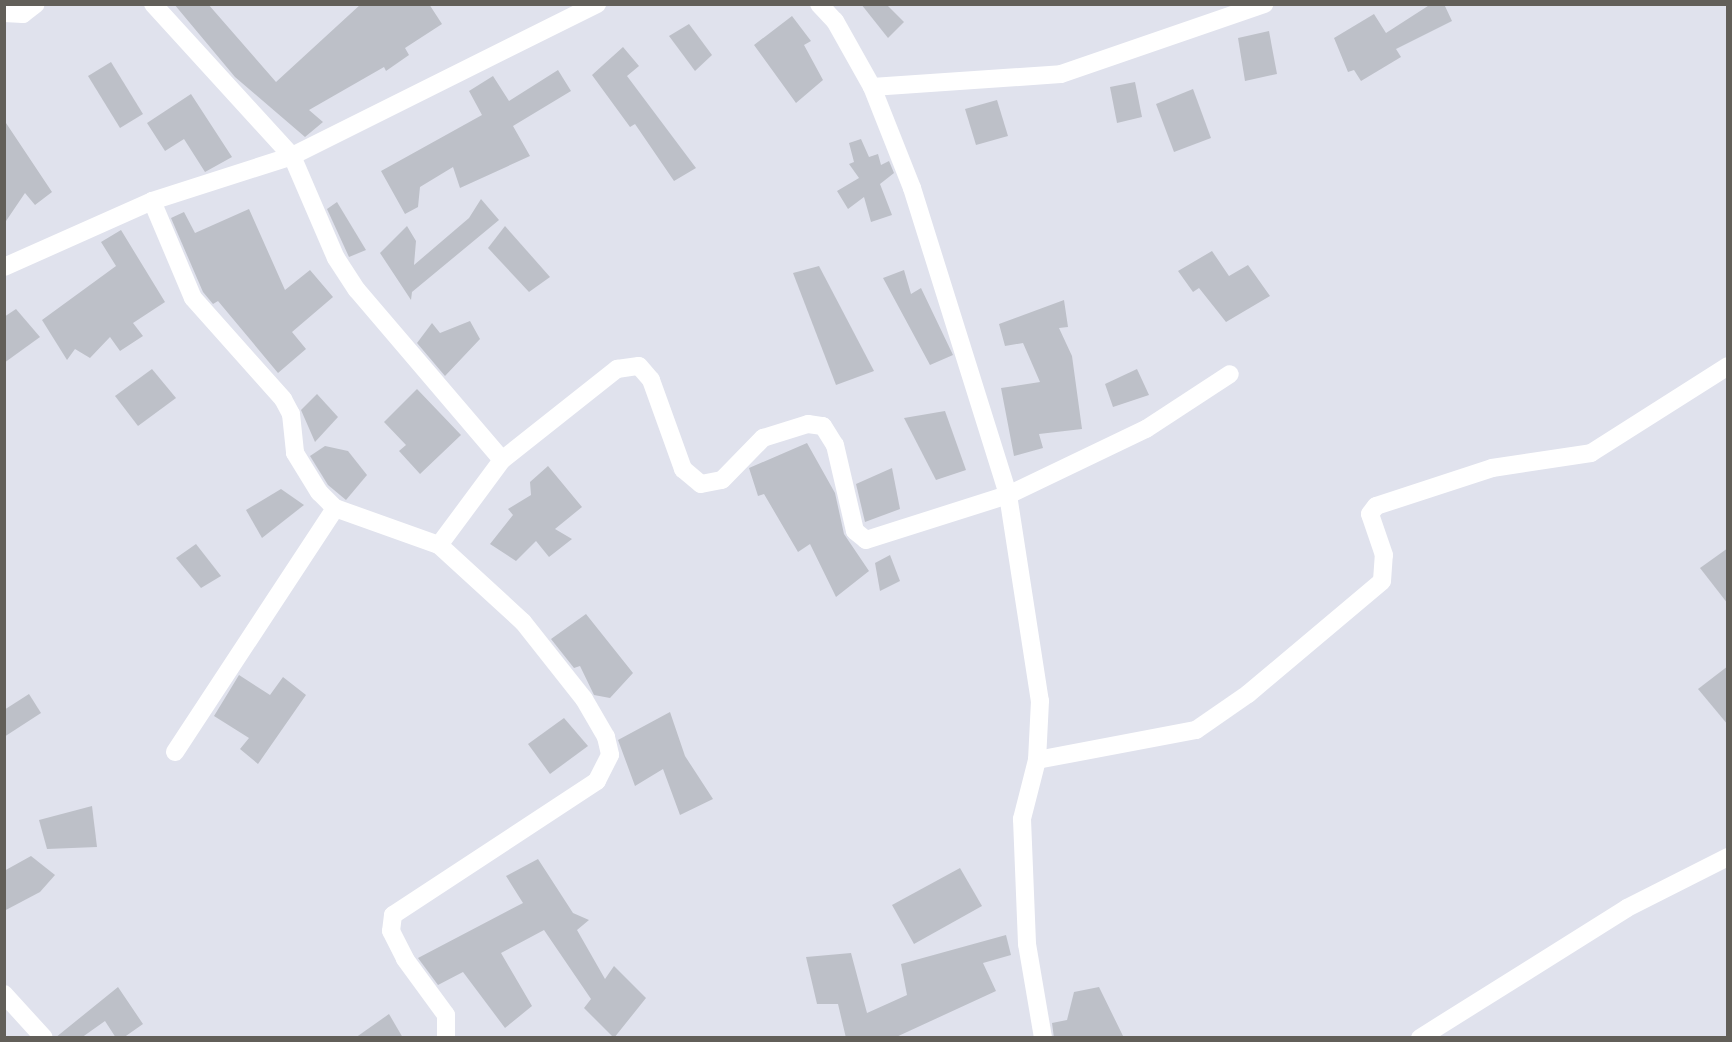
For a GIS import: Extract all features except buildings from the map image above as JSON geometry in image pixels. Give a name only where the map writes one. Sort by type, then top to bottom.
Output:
[{"type":"street","points":[[4,13],[23,14],[36,4]]},
{"type":"street","points":[[153,4],[292,156],[336,258],[357,290],[502,460]]},
{"type":"street","points":[[4,267],[152,201],[292,156],[597,4]]},
{"type":"street","points":[[819,4],[835,21],[872,87],[959,328],[1008,495],[1037,667],[1037,760],[1022,819],[1027,944],[1043,1038]]},
{"type":"street","points":[[872,87],[1061,74],[1264,4]]},
{"type":"street","points":[[152,201],[193,298],[283,399],[291,414],[295,453],[335,508],[439,545],[523,622],[584,699],[610,755],[597,781],[393,915],[391,931],[405,959],[446,1015],[446,1038]]},
{"type":"street","points":[[439,545],[502,460],[617,369],[633,365],[651,380],[683,469],[701,484],[722,480],[763,438],[808,424],[823,426],[835,445],[861,540],[1008,495],[1146,429],[1230,374]]},
{"type":"street","points":[[1037,760],[1196,730],[1248,694],[1382,581],[1384,555],[1370,514],[1376,506],[1492,468],[1591,453],[1727,367]]},
{"type":"street","points":[[175,752],[335,508]]},
{"type":"street","points":[[1420,1038],[1627,908],[1728,857]]},
{"type":"street","points":[[4,994],[44,1038]]}]
